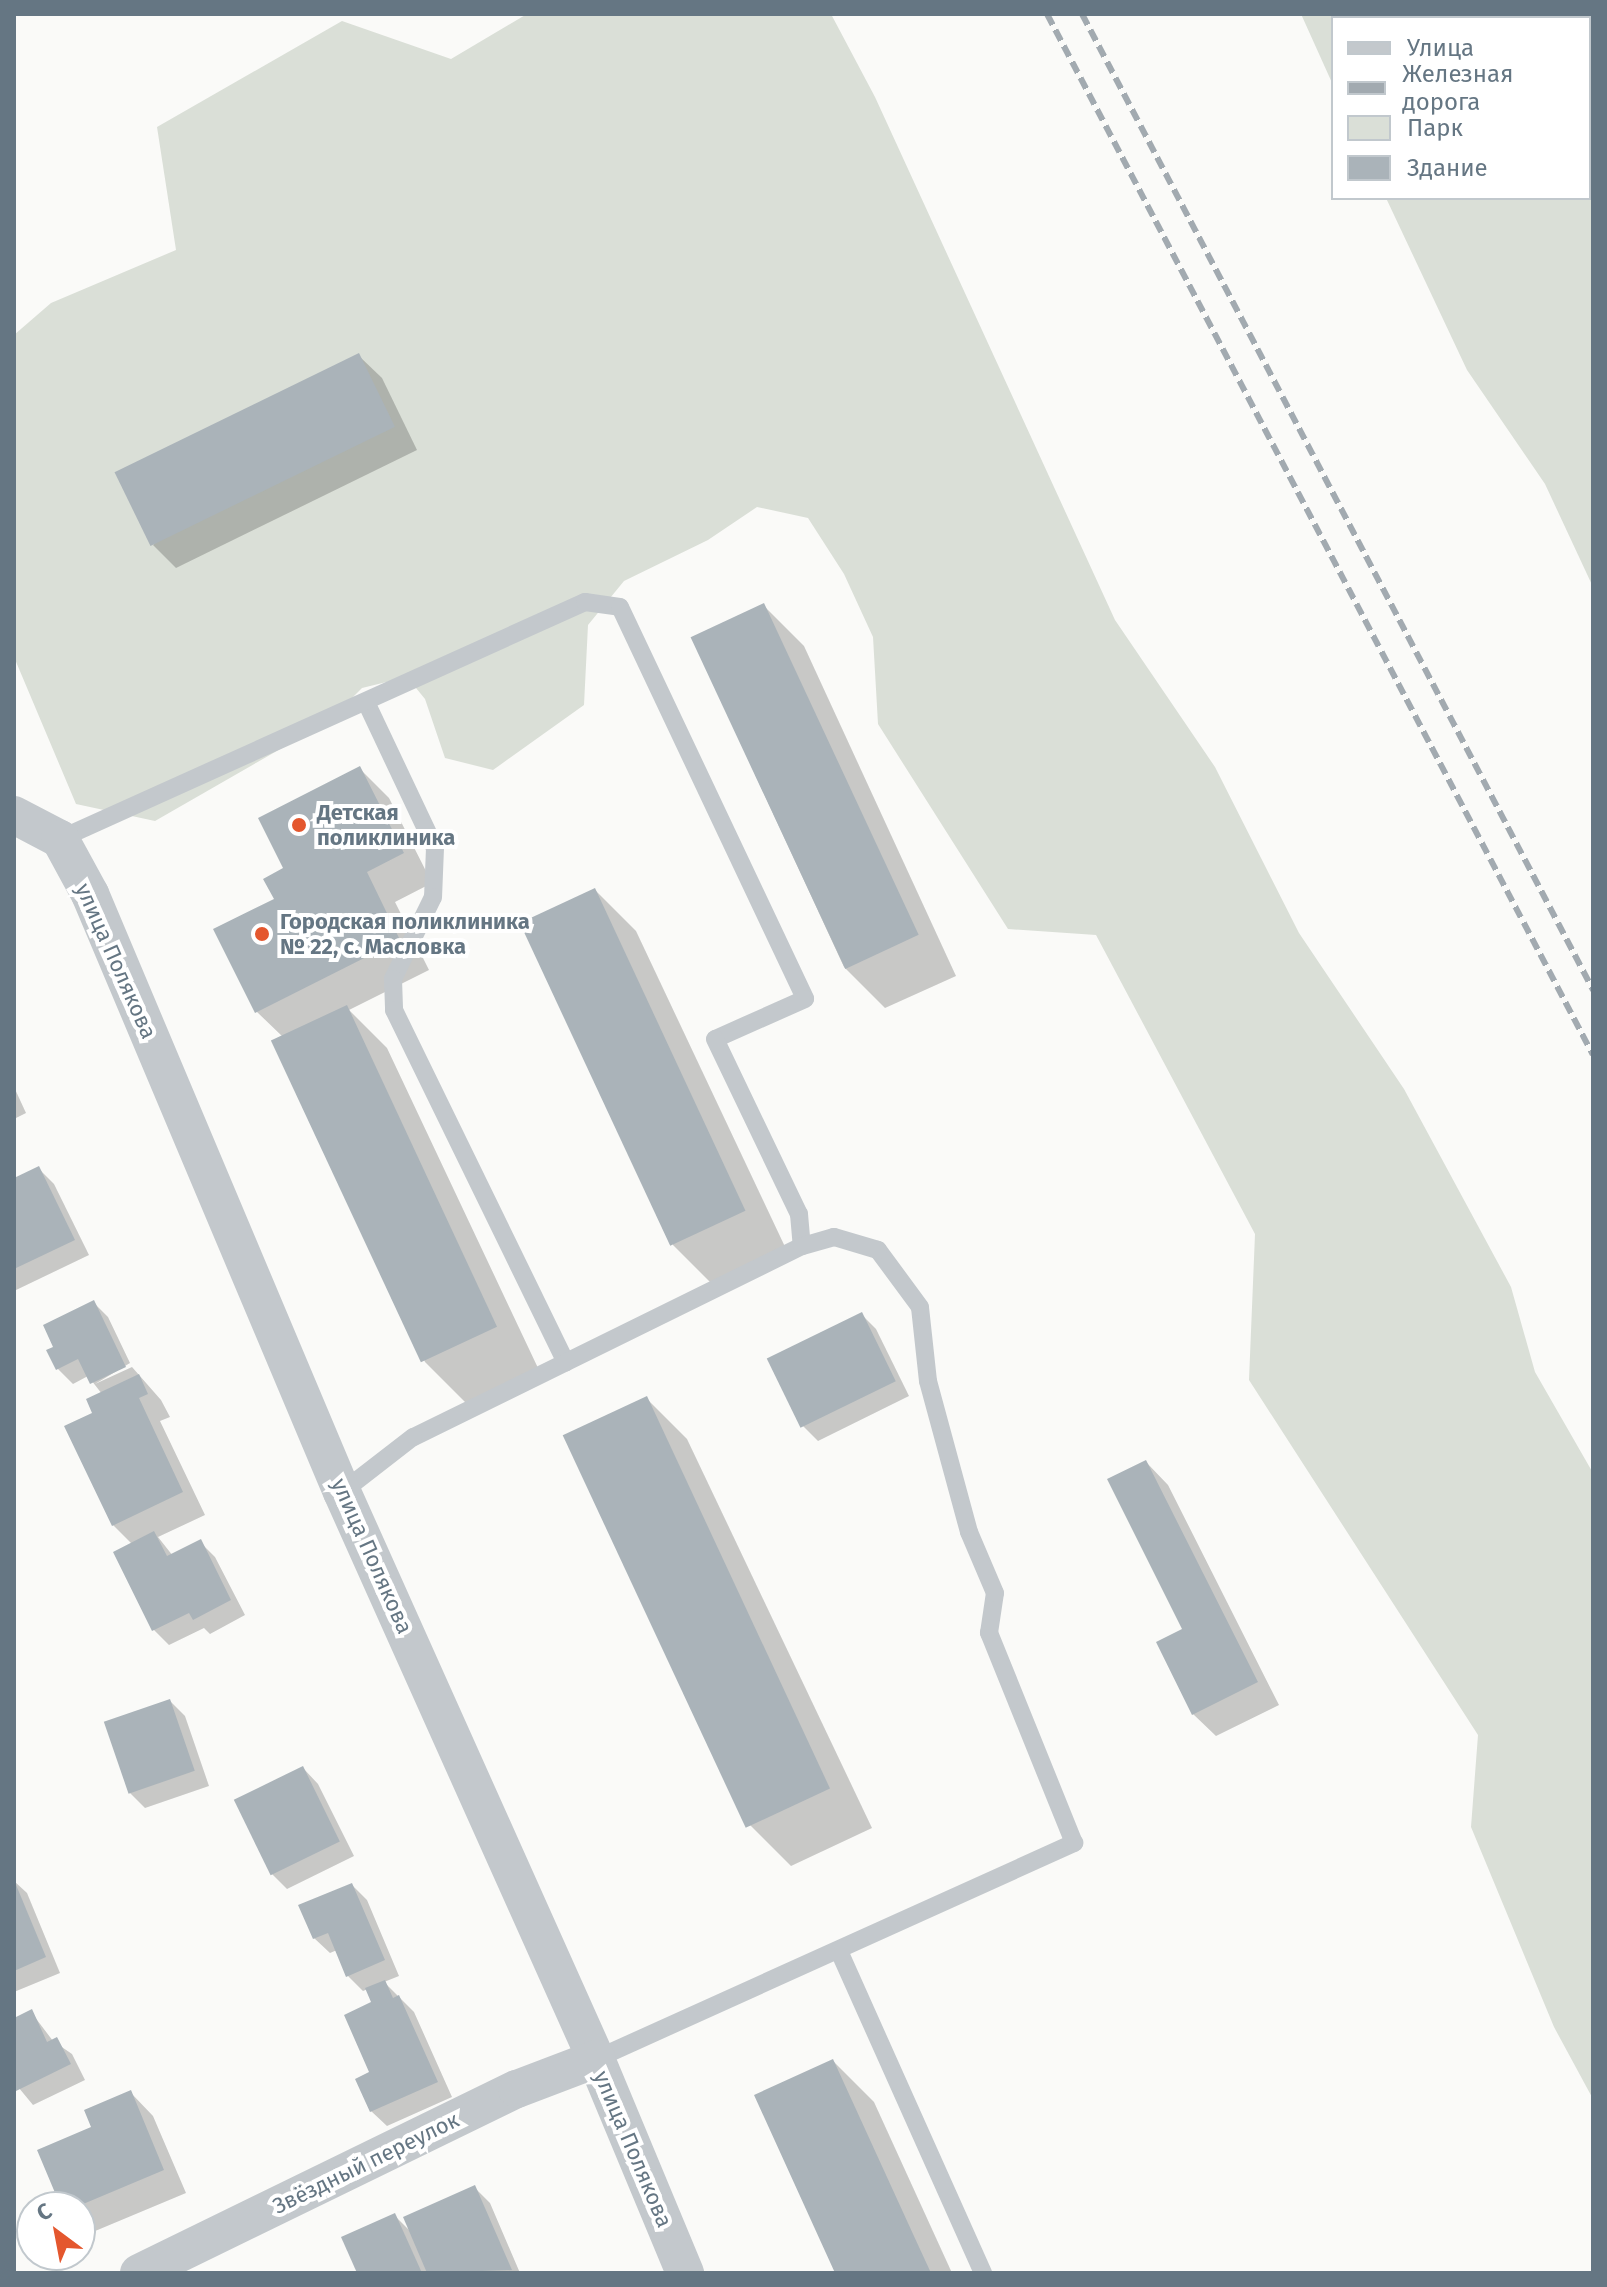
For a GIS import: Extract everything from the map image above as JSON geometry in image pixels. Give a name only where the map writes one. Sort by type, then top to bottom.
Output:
[{"type":"street","points":[[14,815],[60,839]]},
{"type":"street","name":"улица Полякова","points":[[60,839],[90,894],[342,1492],[596,2059],[685,2273]]},
{"type":"street","name":"Звёздный переулок","points":[[139,2273],[517,2089],[596,2059]]},
{"type":"lane","points":[[60,839],[585,602],[620,607],[805,999],[715,1039],[799,1214],[802,1246]]},
{"type":"lane","points":[[366,702],[435,848],[433,897],[393,979],[394,1010],[566,1362]]},
{"type":"lane","points":[[342,1492],[413,1437],[802,1246],[834,1237],[878,1250],[920,1307],[928,1381],[969,1532],[995,1593],[989,1633],[1074,1843],[596,2059]]},
{"type":"lane","points":[[839,1951],[983,2273]]},
{"type":"green space","points":[[527,14],[831,14],[875,97],[1115,620],[1215,767],[1299,933],[1404,1089],[1511,1287],[1535,1372],[1593,1473],[1593,2099],[1554,2027],[1471,1827],[1478,1735],[1249,1380],[1255,1234],[1096,935],[1008,929],[878,724],[873,637],[844,574],[808,518],[757,507],[708,540],[624,581],[588,625],[584,705],[493,770],[445,758],[425,699],[407,677],[362,688],[329,721],[155,821],[76,804],[14,657],[14,335],[51,303],[176,250],[157,127],[342,21],[451,59]]},
{"type":"green space","points":[[1301,14],[1593,14],[1593,587],[1545,484],[1467,370],[1387,200],[1591,200],[1591,16],[1331,16],[1331,81]]},
{"type":"building","points":[[359,353],[395,427],[150,546],[115,472]]},
{"type":"building","points":[[764,603],[919,935],[845,969],[691,637]]},
{"type":"building","points":[[360,766],[404,853],[367,872],[400,940],[255,1013],[213,929],[274,899],[263,879],[283,868],[258,818]]},
{"type":"building","points":[[595,888],[745,1211],[670,1246],[520,923]]},
{"type":"building","points":[[347,1005],[497,1327],[421,1362],[271,1040]]},
{"type":"building","points":[[39,1166],[75,1240],[14,1269],[14,1178]]},
{"type":"building","points":[[94,1300],[126,1367],[90,1384],[78,1359],[56,1370],[46,1350],[53,1347],[43,1325]]},
{"type":"building","points":[[862,1312],[896,1381],[800,1428],[767,1358]]},
{"type":"building","points":[[139,1374],[148,1394],[139,1398],[183,1492],[112,1526],[64,1426],[92,1413],[86,1399]]},
{"type":"building","points":[[647,1396],[830,1788],[746,1828],[563,1435]]},
{"type":"building","points":[[1146,1460],[1258,1682],[1192,1715],[1156,1642],[1182,1629],[1107,1479]]},
{"type":"building","points":[[154,1531],[167,1556],[201,1539],[231,1600],[193,1620],[189,1613],[152,1631],[113,1552]]},
{"type":"building","points":[[170,1699],[195,1771],[129,1794],[104,1722]]},
{"type":"building","points":[[303,1766],[340,1841],[271,1875],[234,1800]]},
{"type":"building","points":[[14,1880],[46,1957],[14,1971]]},
{"type":"building","points":[[352,1883],[385,1960],[346,1977],[328,1933],[313,1939],[298,1905]]},
{"type":"building","points":[[385,1980],[393,1998],[399,1995],[438,2082],[370,2112],[355,2079],[369,2072],[344,2015],[371,2002],[365,1988]]},
{"type":"building","points":[[32,2009],[47,2042],[57,2037],[71,2064],[16,2091],[14,2018]]},
{"type":"building","points":[[833,2059],[931,2273],[835,2273],[754,2095]]},
{"type":"building","points":[[131,2090],[164,2170],[96,2199],[96,2191],[54,2191],[37,2150],[91,2127],[84,2110]]},
{"type":"building","points":[[475,2185],[512,2270],[427,2273],[403,2217]]},
{"type":"building","points":[[395,2213],[422,2273],[357,2273],[341,2237]]},
{"type":"railway","points":[[1047,14],[1593,1055]]},
{"type":"railway","points":[[1082,14],[1593,990]]},
{"type":"place","name":"Детская поликлиника","points":[[299,825]]},
{"type":"place","name":"Городская поликлиника № 22, с. Масловка","points":[[262,934]]}]
